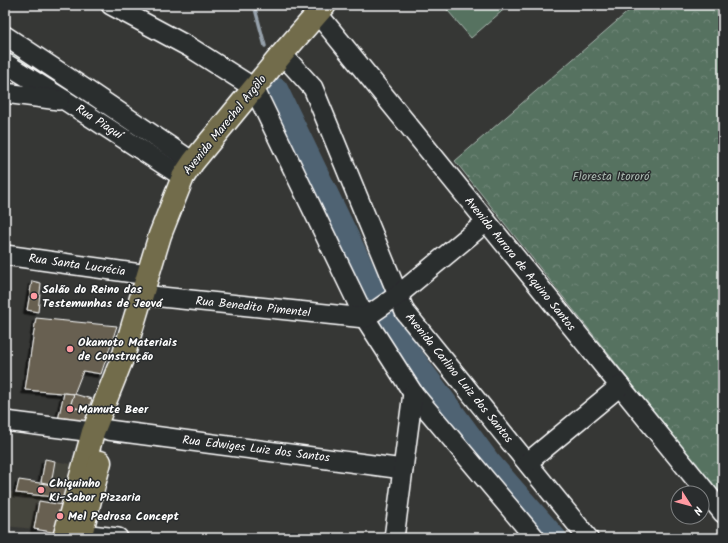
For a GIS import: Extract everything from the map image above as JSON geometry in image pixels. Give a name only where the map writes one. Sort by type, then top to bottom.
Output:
[{"type":"main road","name":"Avenida Marechal Argôlo","points":[[75,537],[101,431],[160,235],[188,170],[282,54],[321,9]]},
{"type":"street","points":[[111,5],[191,48],[254,88],[369,316],[413,393],[535,538]]},
{"type":"street","name":"Avenida Aurora de Aquino Santos","points":[[321,9],[486,222],[723,513]]},
{"type":"street","name":"Rua Piaguí","points":[[5,36],[85,89],[188,170]]},
{"type":"street","name":"Avenida Carlino Luiz dos Santos","points":[[282,54],[313,88],[396,297],[405,312],[588,538]]},
{"type":"street","points":[[5,63],[66,101]]},
{"type":"street","name":"Rua Piaguí","points":[[5,93],[66,101],[188,170]]},
{"type":"street","points":[[369,316],[396,297],[486,222]]},
{"type":"street","name":"Rua Santa Lucrécia","points":[[5,255],[145,285]]},
{"type":"street","name":"Rua Benedito Pimentel","points":[[145,285],[369,316]]},
{"type":"street","points":[[528,462],[620,386]]},
{"type":"street","points":[[394,538],[413,393]]},
{"type":"street","name":"Rua Edwiges Luiz dos Santos","points":[[5,421],[101,431],[403,468]]},
{"type":"street","points":[[75,537],[118,538]]},
{"type":"shaded area","points":[[55,461],[71,464],[68,481],[52,478]]},
{"type":"shaded area","points":[[5,491],[64,498],[63,505],[39,501],[34,529],[5,526]]},
{"type":"green space","points":[[443,5],[509,5],[471,38]]},
{"type":"green space","name":"Floresta Itororó","points":[[634,5],[723,5],[723,498],[455,161]]},
{"type":"green space","points":[[13,52],[83,92],[63,93],[11,62]]},
{"type":"building","name":"Salão do Reino das Testemunhas de Jeová","points":[[32,281],[41,283],[38,312],[27,310]]},
{"type":"building","name":"Okamoto Materiais de Construção","points":[[36,318],[117,326],[101,374],[83,371],[74,394],[25,390]]},
{"type":"building","name":"Mamute Beer","points":[[64,393],[74,394],[70,407],[88,410],[85,423],[58,420]]},
{"type":"building","points":[[74,394],[92,399],[88,410],[70,407]]},
{"type":"building","points":[[45,459],[55,461],[51,484],[41,482]]},
{"type":"building","name":"Chiquinho Ki-Sabor Pizzaria","points":[[19,480],[67,487],[64,498],[16,493]]},
{"type":"building","points":[[39,501],[63,505],[58,533],[34,529]]},
{"type":"building","points":[[26,534],[47,537],[26,538]]},
{"type":"waterway","points":[[254,5],[265,46]]},
{"type":"waterway","points":[[277,89],[393,330],[489,461],[556,538]]},
{"type":"place","name":"Salão do Reino das Testemunhas de Jeová","points":[[34,296]]},
{"type":"place","name":"Okamoto Materiais de Construção","points":[[70,349]]},
{"type":"place","name":"Mamute Beer","points":[[70,409]]},
{"type":"place","name":"Chiquinho Ki-Sabor Pizzaria","points":[[41,490]]},
{"type":"place","name":"Mel Pedrosa Concept","points":[[60,516]]}]
